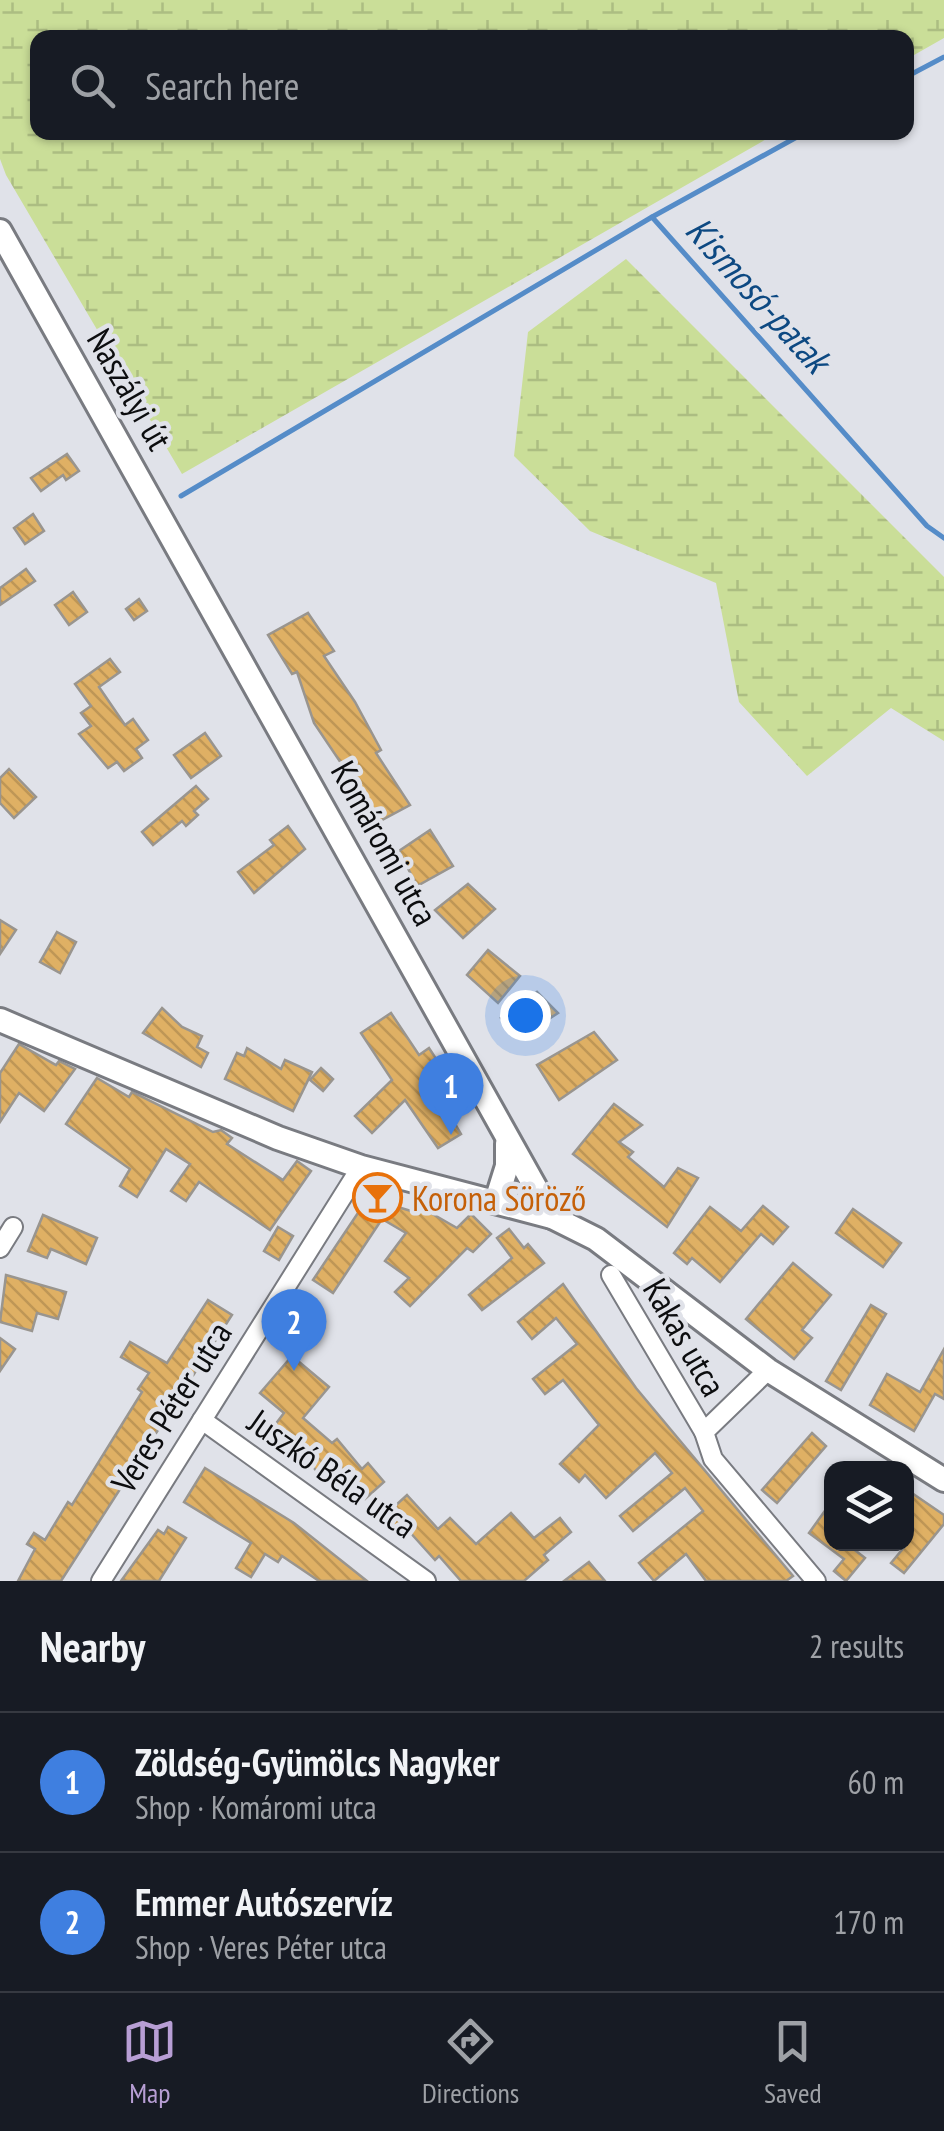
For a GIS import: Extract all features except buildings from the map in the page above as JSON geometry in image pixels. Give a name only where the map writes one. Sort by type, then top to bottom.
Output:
[{"type":"main road","name":"Naszályi út","points":[[0,231],[199,582]]},
{"type":"main road","name":"Komáromi utca","points":[[199,582],[552,1217]]},
{"type":"main road","points":[[0,1020],[278,1138],[361,1166],[552,1217],[596,1239],[768,1370],[944,1480]]},
{"type":"main road","points":[[496,1200],[507,1166],[506,1140]]},
{"type":"street","name":"Veres Péter utca","points":[[101,1581],[361,1166]]},
{"type":"street","points":[[0,1248],[14,1228]]},
{"type":"street","name":"Kakas utca","points":[[611,1275],[704,1432],[713,1459],[816,1581]]},
{"type":"street","name":"Kakas utca","points":[[704,1432],[768,1370]]},
{"type":"street","name":"Juszkó Béla utca","points":[[202,1420],[426,1581]]},
{"type":"green space","points":[[0,0],[944,0],[944,38],[914,55],[914,30],[30,30],[30,140],[765,140],[182,474],[0,159]]},
{"type":"green space","points":[[626,259],[944,577],[944,741],[891,708],[807,776],[739,702],[716,583],[590,531],[514,456],[528,332]]},
{"type":"waterway","name":"Kismosó-patak","points":[[914,73],[944,57]]},
{"type":"waterway","name":"Kismosó-patak","points":[[792,140],[652,217],[927,526],[944,538]]},
{"type":"waterway","points":[[181,496],[652,217]]},
{"type":"place","name":"Zöldség-Gyümölcs Nagyker","points":[[451,1135]]},
{"type":"place","name":"Korona Söröző","points":[[377,1198]]},
{"type":"place","name":"Emmer Autószervíz","points":[[294,1371]]}]
